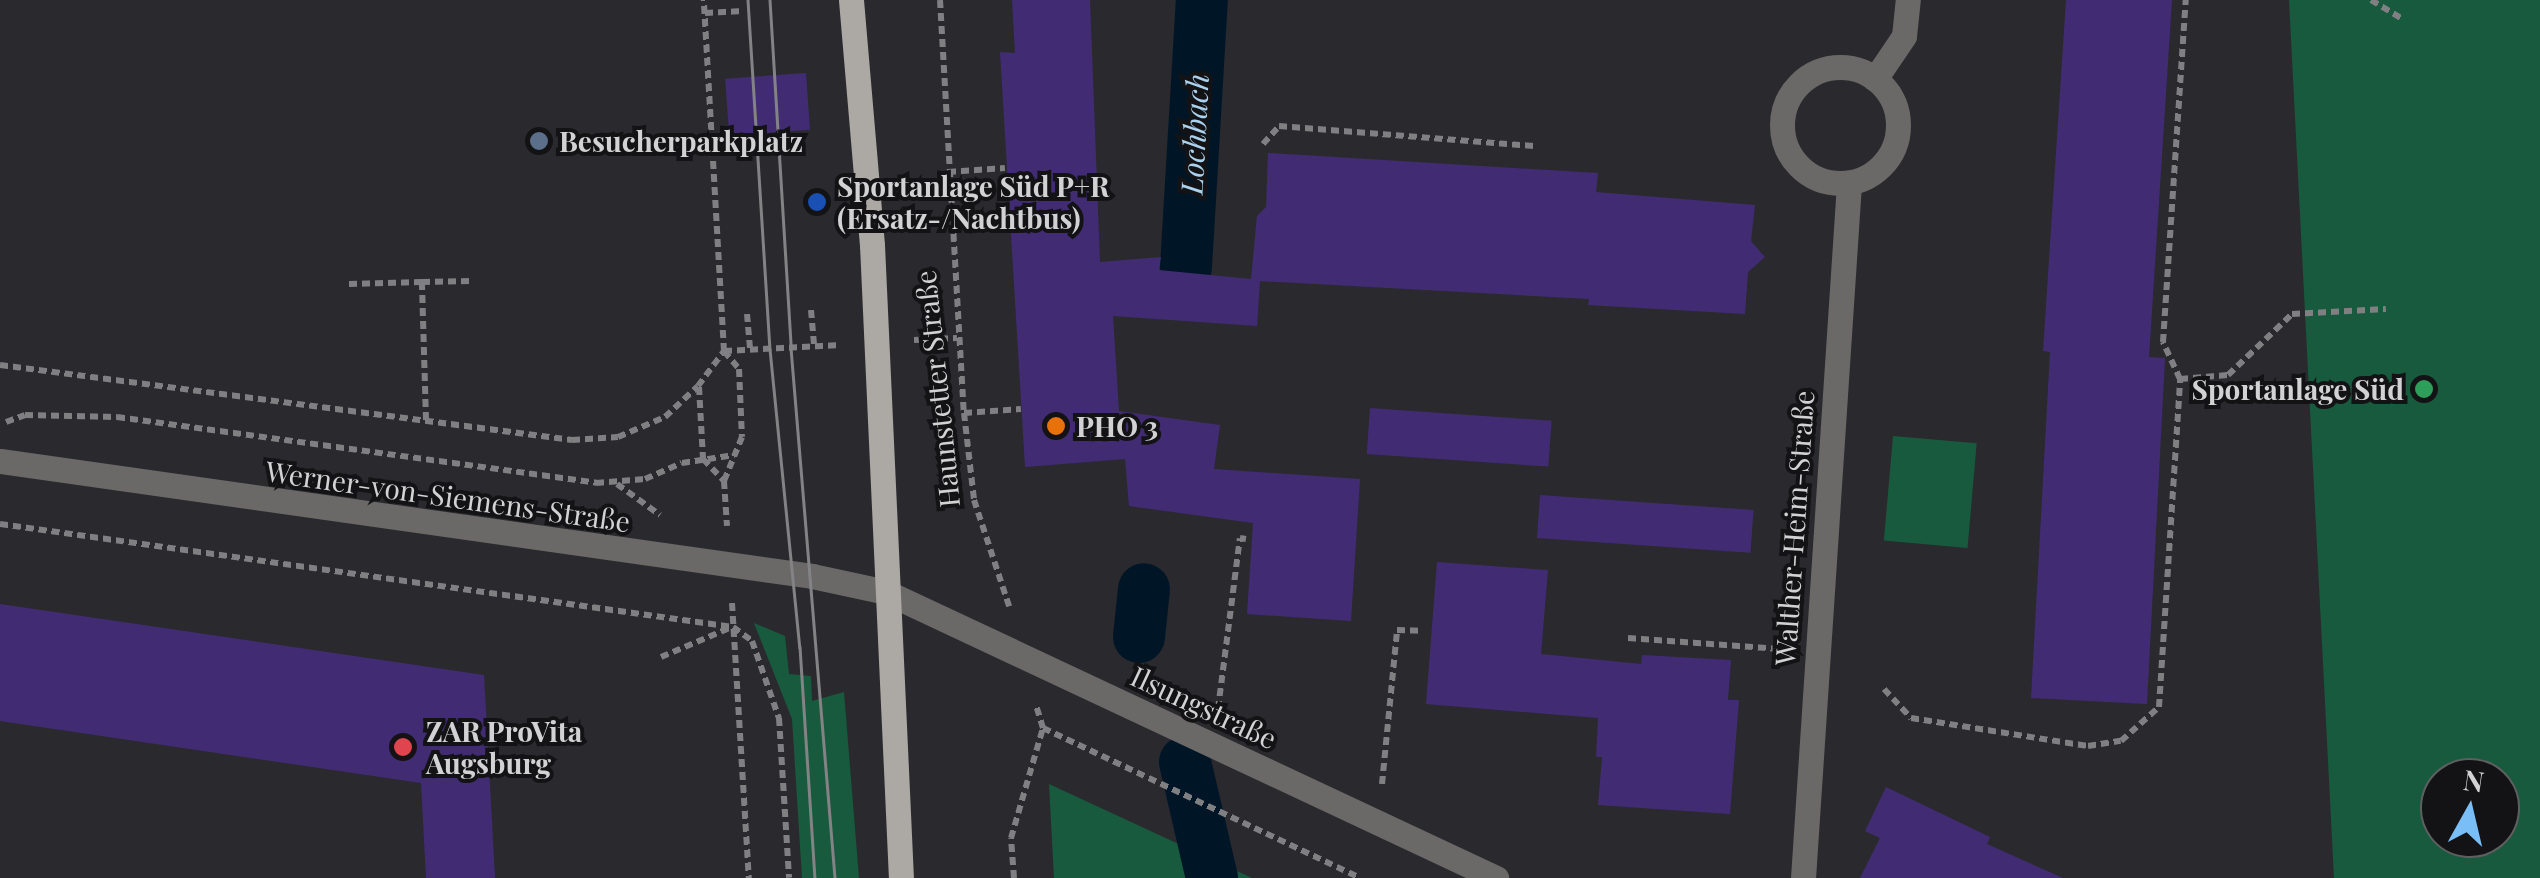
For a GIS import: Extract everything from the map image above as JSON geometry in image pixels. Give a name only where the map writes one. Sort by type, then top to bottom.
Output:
[{"type":"main road","name":"Haunstetter Straße","points":[[850,0],[872,245],[901,878]]},
{"type":"street","points":[[1874,79],[1904,36],[1908,0]]},
{"type":"street","points":[[1845,67],[1874,79],[1896,111],[1894,148],[1883,165],[1849,183],[1830,183],[1798,166],[1782,129],[1784,109],[1792,92],[1824,69],[1845,67]]},
{"type":"street","name":"Walther-Heim-Straße","points":[[1803,878],[1815,651],[1849,183]]},
{"type":"street","name":"Werner-von-Siemens-Straße","points":[[0,462],[812,576],[886,592]]},
{"type":"street","name":"Ilsungstraße","points":[[886,592],[1496,878]]},
{"type":"path","points":[[698,386],[703,459],[724,481],[742,437],[738,370],[724,350],[704,0]]},
{"type":"path","name":"Haunstetter Straße","points":[[940,0],[964,413],[974,500],[1003,578],[1019,654],[1043,728]]},
{"type":"path","points":[[1884,689],[1910,718],[2088,746],[2120,742],[2159,707],[2180,379],[2163,342],[2186,0]]},
{"type":"path","points":[[2371,0],[2403,18]]},
{"type":"path","points":[[705,13],[743,11]]},
{"type":"path","points":[[1263,144],[1279,126],[1534,146]]},
{"type":"path","points":[[948,172],[1006,168]]},
{"type":"path","points":[[349,284],[470,281]]},
{"type":"path","points":[[422,282],[426,420]]},
{"type":"path","points":[[2180,379],[2228,375],[2292,314],[2386,309]]},
{"type":"path","points":[[811,310],[814,347]]},
{"type":"path","points":[[748,314],[750,350]]},
{"type":"path","points":[[0,365],[572,440],[618,437],[665,417],[698,386],[724,350]]},
{"type":"path","points":[[964,413],[1021,409]]},
{"type":"path","points":[[0,424],[25,415],[118,417],[596,483],[645,479],[703,459],[734,455]]},
{"type":"path","points":[[0,524],[734,627],[752,640],[779,718],[789,878]]},
{"type":"path","points":[[1213,745],[1240,538],[1246,539]]},
{"type":"path","points":[[661,657],[734,627]]},
{"type":"path","points":[[734,627],[748,878]]},
{"type":"path","points":[[1378,822],[1397,630],[1421,631]]},
{"type":"path","points":[[1628,638],[1815,651]]},
{"type":"path","points":[[1014,878],[1011,838],[1043,728],[1360,878]]},
{"type":"green space","name":"Sportanlage Süd","points":[[2289,0],[2540,0],[2540,878],[2334,878]]},
{"type":"green space","points":[[1893,436],[1977,443],[1968,548],[1884,541]]},
{"type":"green space","points":[[754,623],[785,636],[789,674],[811,676],[812,701],[844,692],[859,878],[802,878],[792,719]]},
{"type":"green space","points":[[1049,784],[1252,878],[1054,878]]},
{"type":"building","points":[[1012,0],[1090,0],[1100,262],[1161,257],[1159,270],[1251,279],[1257,216],[1266,207],[1268,153],[1598,173],[1596,192],[1755,205],[1751,241],[1765,257],[1748,272],[1745,314],[1588,305],[1589,299],[1260,281],[1257,326],[1113,316],[1119,411],[1220,425],[1214,469],[1360,479],[1351,621],[1247,614],[1253,523],[1129,506],[1125,459],[1025,467],[1000,52],[1015,53]]},
{"type":"building","points":[[2066,0],[2172,0],[2149,357],[2165,358],[2147,704],[2031,698],[2050,352],[2043,351]]},
{"type":"building","points":[[806,73],[810,130],[729,136],[725,79]]},
{"type":"building","points":[[1370,408],[1552,421],[1548,467],[1367,454]]},
{"type":"building","points":[[1540,495],[1753,510],[1750,553],[1537,538]]},
{"type":"building","points":[[1437,562],[1548,570],[1541,654],[1641,664],[1642,655],[1731,660],[1728,700],[1739,700],[1730,814],[1598,805],[1602,757],[1596,757],[1598,718],[1426,704]]},
{"type":"building","points":[[0,604],[484,675],[495,878],[426,878],[421,783],[0,721]]},
{"type":"building","points":[[1886,787],[1990,837],[1987,844],[2063,878],[1860,878],[1880,838],[1865,831]]},
{"type":"waterway","name":"Lochbach","points":[[1186,267],[1202,0]]},
{"type":"waterway","name":"Lochbach","points":[[1139,637],[1144,589]]},
{"type":"waterway","name":"Lochbach","points":[[1185,762],[1212,878]]},
{"type":"tram line","points":[[748,0],[770,349],[800,647],[815,878]]},
{"type":"tram line","points":[[770,0],[791,348],[835,878]]},
{"type":"place","name":"Besucherparkplatz","points":[[539,141]]},
{"type":"place","name":"Sportanlage Süd P+R (Ersatz-/Nachtbus)","points":[[817,202]]},
{"type":"place","name":"Sportanlage Süd","points":[[2424,389]]},
{"type":"place","name":"PHO 3","points":[[1056,426]]},
{"type":"place","name":"ZAR ProVita Augsburg","points":[[403,747]]}]
